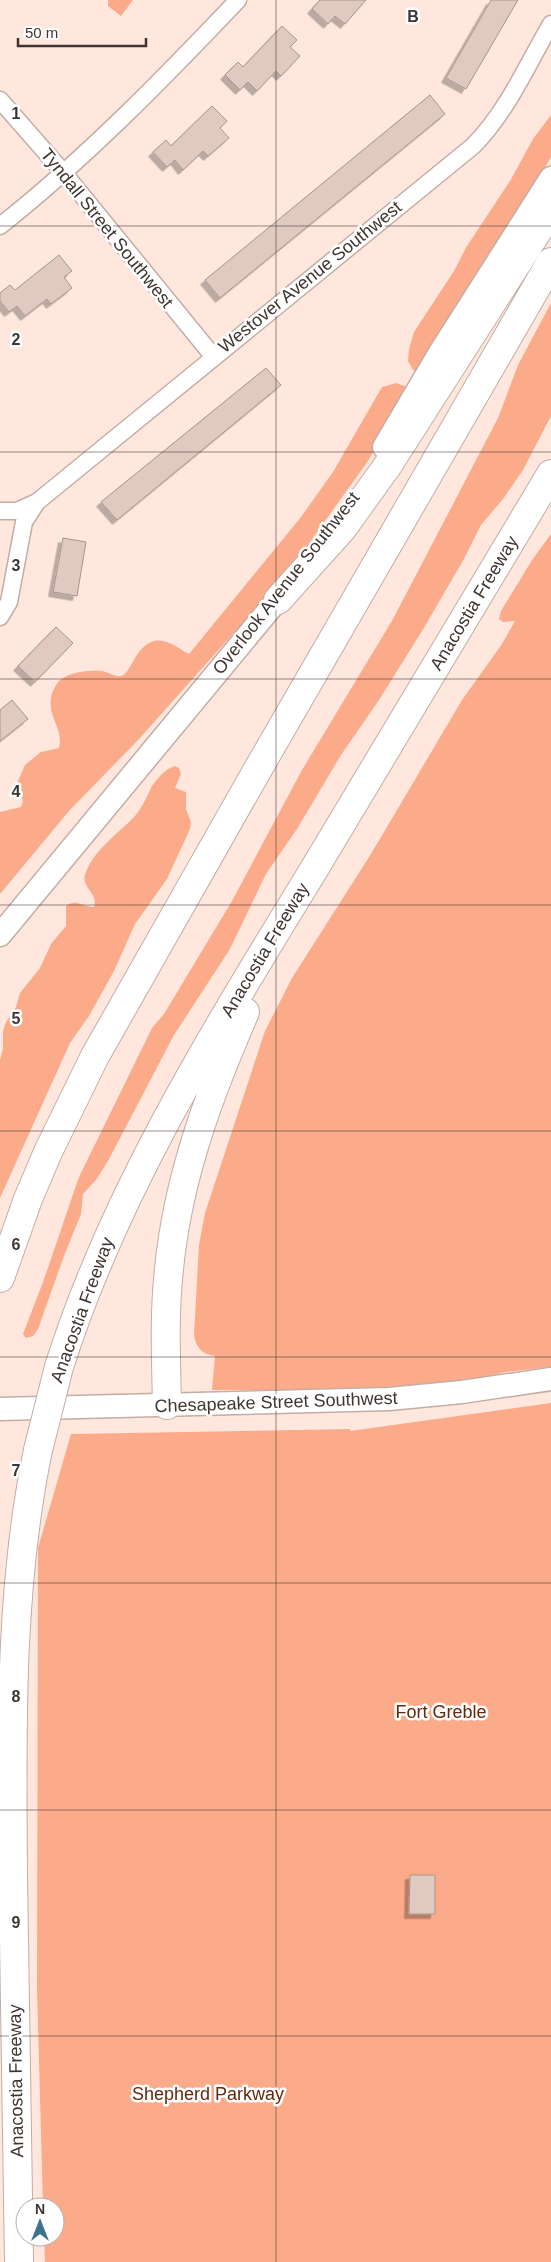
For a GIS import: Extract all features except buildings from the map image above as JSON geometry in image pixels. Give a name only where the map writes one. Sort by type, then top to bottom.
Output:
[{"type":"highway","points":[[278,600],[342,529],[388,465],[551,210]]},
{"type":"highway","points":[[0,1278],[28,1199],[48,1152],[95,1056],[258,769],[551,262]]},
{"type":"highway","name":"Anacostia Freeway","points":[[19,2262],[12,1766],[14,1639],[22,1542],[38,1450],[59,1367],[94,1268],[153,1144],[242,988],[551,474]]},
{"type":"highway","points":[[167,1405],[168,1270],[176,1217],[191,1151],[211,1092],[252,997],[351,807]]},
{"type":"highway","points":[[16,2052],[31,2174],[32,2197]]},
{"type":"highway","points":[[32,2247],[33,2262]]},
{"type":"street","points":[[0,226],[63,172],[151,89],[238,0]]},
{"type":"street","name":"Westover Avenue Southwest","points":[[0,511],[17,511],[36,502],[476,142],[498,115],[551,24]]},
{"type":"street","name":"Tyndall Street Southwest","points":[[0,100],[63,172],[213,356]]},
{"type":"street","name":"Overlook Avenue Southwest","points":[[4,928],[278,600],[359,490],[439,354],[551,178]]},
{"type":"street","name":"Westover Avenue Southwest","points":[[0,617],[9,602],[24,522],[36,502]]},
{"type":"street","name":"Chesapeake Street Southwest","points":[[0,1409],[389,1399],[462,1392],[551,1379]]},
{"type":"green space","points":[[108,0],[133,0],[121,16],[108,6]]},
{"type":"green space","points":[[551,115],[551,157],[510,227],[482,265],[417,372],[413,370],[408,361],[414,332],[510,181],[533,139]]},
{"type":"green space","points":[[551,303],[551,416],[523,470],[503,499],[481,525],[464,559],[422,631],[379,700],[341,755],[297,829],[266,874],[230,949],[174,1035],[108,1161],[96,1180],[83,1194],[81,1214],[38,1329],[33,1336],[26,1338],[23,1334],[79,1177],[152,1028],[164,1014],[232,901],[302,770],[393,619],[498,418],[518,365]]},
{"type":"green space","points":[[396,383],[405,386],[406,395],[368,461],[290,570],[139,739],[69,811],[0,894],[0,812],[21,807],[23,802],[18,781],[25,765],[41,752],[59,748],[59,733],[51,703],[56,685],[65,677],[90,671],[102,671],[121,676],[128,670],[142,648],[154,641],[168,642],[189,654],[301,517],[333,472],[382,387]]},
{"type":"green space","points":[[551,534],[551,1367],[505,1372],[462,1383],[328,1390],[212,1390],[215,1356],[200,1350],[194,1335],[199,1245],[205,1213],[265,1031],[292,978],[371,854],[462,700],[502,644],[515,621],[503,622],[499,619],[501,611],[532,560]]},
{"type":"green space","points":[[175,766],[179,768],[181,774],[175,788],[186,792],[186,809],[191,822],[190,829],[167,879],[135,924],[114,971],[89,1016],[70,1043],[0,1198],[0,1060],[3,1048],[3,1031],[6,1022],[16,1007],[20,993],[40,968],[51,944],[66,926],[66,906],[76,903],[94,907],[94,898],[84,879],[94,858],[135,816],[159,777]]},
{"type":"green space","name":"Shepherd Parkway","points":[[551,1403],[551,2262],[45,2262],[44,2247],[65,2247],[65,2197],[43,2197],[37,1988],[38,1548],[71,1434],[350,1429],[350,1431]]},
{"type":"park label","name":"Fort Greble","points":[[441,1712]]}]
